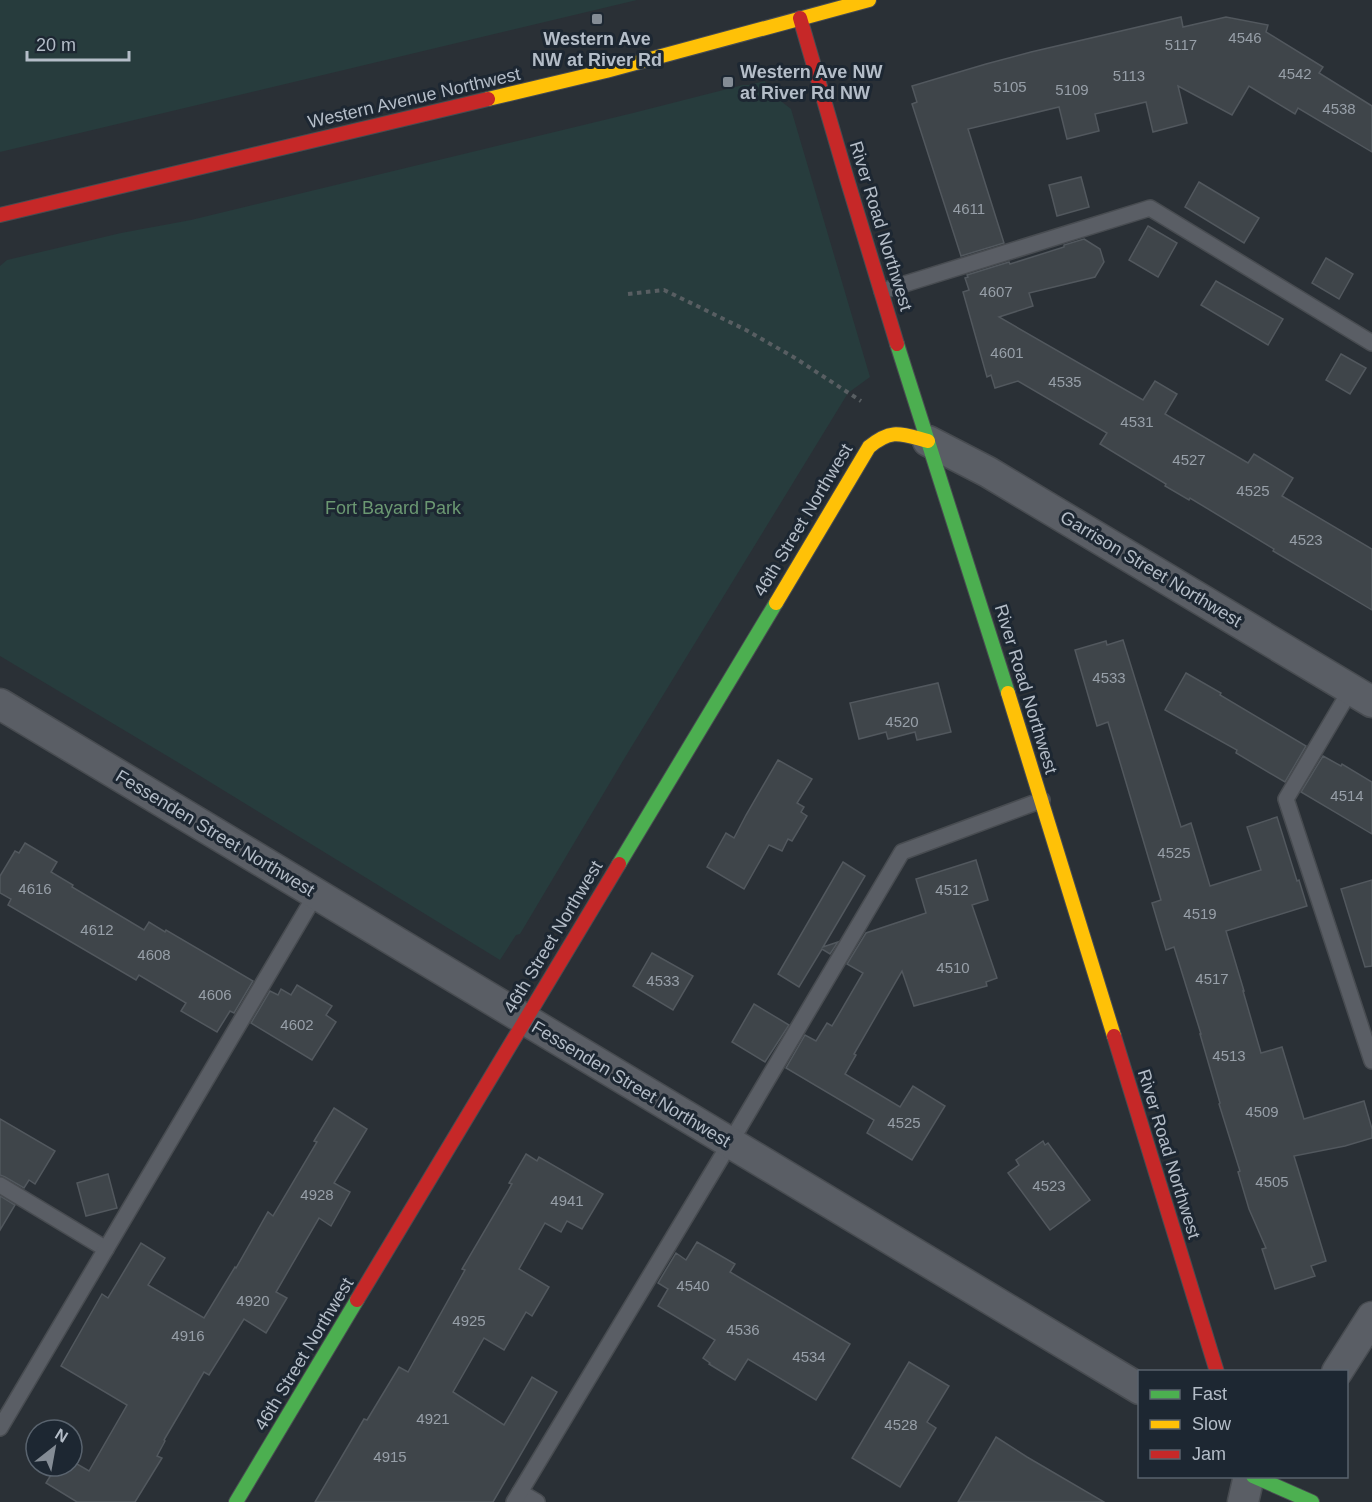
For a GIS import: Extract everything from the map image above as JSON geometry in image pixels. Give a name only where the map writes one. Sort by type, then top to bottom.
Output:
[{"type":"main road","name":"Western Avenue Northwest","points":[[0,215],[606,71],[799,13],[869,0]]},
{"type":"main road","name":"River Road Northwest","points":[[799,13],[818,84],[1042,800],[1217,1370]]},
{"type":"main road","name":"46th Street Northwest","points":[[236,1502],[869,447],[879,437],[893,432],[928,441]]},
{"type":"main road","points":[[1251,1478],[1258,1502]]},
{"type":"main road","points":[[1255,1478],[1312,1502]]},
{"type":"street","name":"Garrison Street Northwest","points":[[928,441],[988,472],[1361,695]]},
{"type":"street","name":"Fessenden Street Northwest","points":[[0,704],[1138,1388]]},
{"type":"street","points":[[1338,1370],[1372,1317]]},
{"type":"street","points":[[1243,1502],[1249,1478]]},
{"type":"lane","points":[[882,291],[1150,208],[1372,342]]},
{"type":"lane","points":[[1361,695],[1286,799],[1372,1061]]},
{"type":"lane","points":[[537,1502],[517,1497],[902,852],[1042,800]]},
{"type":"lane","points":[[0,1428],[316,894]]},
{"type":"lane","points":[[0,1185],[106,1250]]},
{"type":"path","points":[[628,294],[664,290],[746,330],[795,358],[861,401]]},
{"type":"green space","points":[[0,0],[637,0],[0,152]]},
{"type":"green space","name":"Fort Bayard Park","points":[[765,81],[768,91],[791,109],[870,377],[848,393],[520,934],[516,935],[500,960],[0,656],[0,266],[7,260],[121,233],[191,220]]},
{"type":"building","points":[[1181,17],[1183,27],[1226,17],[1268,25],[1266,32],[1323,67],[1319,73],[1372,106],[1372,152],[1298,108],[1295,114],[1249,86],[1232,115],[1178,86],[1187,123],[1153,132],[1146,102],[1095,114],[1099,131],[1067,139],[1059,107],[968,129],[1004,243],[961,256],[912,104],[917,102],[912,86],[1031,52]]},
{"type":"building","points":[[1081,177],[1089,207],[1057,216],[1049,185]]},
{"type":"building","points":[[1199,182],[1259,218],[1244,243],[1185,207]]},
{"type":"building","points":[[1148,226],[1177,243],[1158,277],[1129,260]]},
{"type":"building","points":[[1084,239],[1100,249],[1104,262],[1095,277],[1029,293],[1033,306],[999,317],[1143,400],[1155,381],[1177,394],[1165,414],[1248,463],[1254,454],[1293,478],[1282,496],[1372,549],[1372,610],[1190,498],[1189,500],[1165,486],[1166,484],[1100,444],[1107,433],[1018,381],[995,388],[991,375],[987,377],[963,292],[969,290],[965,278],[968,277],[967,275],[1009,262],[1010,264]]},
{"type":"building","points":[[1326,258],[1353,274],[1339,299],[1312,283]]},
{"type":"building","points":[[1216,281],[1283,319],[1268,345],[1201,305]]},
{"type":"building","points":[[1341,354],[1366,368],[1350,394],[1326,380]]},
{"type":"building","points":[[1123,640],[1181,827],[1191,823],[1210,886],[1261,870],[1247,827],[1277,817],[1297,881],[1299,880],[1307,906],[1226,931],[1261,1053],[1282,1047],[1304,1119],[1364,1101],[1372,1129],[1372,1138],[1294,1156],[1326,1261],[1311,1266],[1315,1276],[1275,1289],[1262,1249],[1266,1248],[1249,1209],[1201,1034],[1174,947],[1166,950],[1152,903],[1161,900],[1108,722],[1097,726],[1075,650],[1106,641],[1107,645]]},
{"type":"building","points":[[1186,673],[1306,746],[1285,782],[1236,753],[1237,750],[1165,710]]},
{"type":"building","points":[[938,683],[951,732],[917,740],[915,732],[888,739],[886,732],[859,739],[850,703]]},
{"type":"building","points":[[1323,756],[1341,766],[1342,764],[1372,782],[1372,834],[1301,792]]},
{"type":"building","points":[[778,760],[812,779],[797,803],[804,807],[801,812],[807,816],[792,841],[788,839],[782,851],[769,845],[744,889],[707,867],[726,833],[734,838]]},
{"type":"building","points":[[25,843],[57,862],[51,872],[73,885],[72,887],[144,930],[149,922],[165,932],[166,930],[253,981],[234,1013],[230,1011],[217,1032],[181,1011],[186,1003],[139,975],[136,980],[8,905],[11,899],[0,893],[0,876],[15,851],[19,853]]},
{"type":"building","points":[[976,860],[988,900],[972,905],[997,978],[986,982],[987,986],[914,1006],[902,971],[854,1054],[856,1055],[845,1074],[900,1107],[913,1086],[945,1106],[912,1160],[867,1133],[874,1120],[786,1068],[805,1035],[816,1041],[827,1023],[832,1026],[863,973],[847,964],[866,933],[926,913],[916,879]]},
{"type":"building","points":[[843,862],[865,876],[823,947],[838,942],[830,954],[822,949],[799,987],[778,974]]},
{"type":"building","points":[[1372,880],[1372,966],[1365,967],[1341,889]]},
{"type":"building","points":[[652,953],[693,976],[673,1010],[633,986]]},
{"type":"building","points":[[297,985],[332,1006],[326,1015],[336,1022],[312,1060],[251,1023],[270,991],[278,995],[281,989],[291,995]]},
{"type":"building","points":[[754,1004],[789,1025],[765,1062],[732,1042]]},
{"type":"building","points":[[334,1108],[367,1129],[334,1183],[350,1192],[331,1226],[319,1218],[276,1292],[287,1298],[266,1333],[244,1319],[209,1375],[204,1372],[164,1440],[157,1456],[162,1458],[135,1502],[77,1502],[46,1483],[49,1478],[84,1478],[84,1468],[89,1471],[127,1405],[61,1366],[102,1294],[108,1298],[141,1243],[165,1258],[148,1285],[204,1318],[268,1212],[273,1216],[317,1142],[314,1141]]},
{"type":"building","points":[[0,1119],[55,1151],[35,1184],[29,1180],[24,1188],[0,1175]]},
{"type":"building","points":[[1043,1141],[1045,1145],[1048,1143],[1090,1200],[1050,1230],[1008,1173],[1019,1165],[1016,1160]]},
{"type":"building","points":[[526,1154],[537,1161],[539,1157],[603,1194],[582,1229],[567,1221],[561,1232],[545,1223],[519,1269],[549,1287],[532,1316],[526,1312],[504,1350],[484,1338],[453,1392],[504,1425],[532,1377],[557,1392],[493,1502],[315,1502],[364,1419],[367,1420],[399,1367],[408,1372],[465,1270],[462,1269],[512,1184],[509,1183]]},
{"type":"building","points":[[108,1174],[117,1208],[86,1216],[77,1183]]},
{"type":"building","points":[[0,1196],[15,1205],[0,1230]]},
{"type":"building","points":[[697,1242],[735,1264],[730,1272],[850,1344],[816,1400],[748,1359],[735,1380],[703,1358],[715,1340],[658,1306],[668,1289],[658,1283],[676,1253],[686,1260]]},
{"type":"building","points":[[909,1362],[949,1386],[927,1422],[936,1428],[900,1487],[852,1458]]},
{"type":"building","points":[[996,1437],[1027,1457],[1104,1502],[958,1502]]},
{"type":"traffic: fast","points":[[897,344],[1008,693]]},
{"type":"traffic: fast","points":[[619,864],[776,603]]},
{"type":"traffic: fast","points":[[236,1502],[357,1300]]},
{"type":"traffic: fast","points":[[1258,1478],[1312,1502]]},
{"type":"traffic: slow","points":[[488,99],[606,71],[869,0]]},
{"type":"traffic: slow","points":[[776,603],[869,447],[884,437],[897,434],[928,441]]},
{"type":"traffic: slow","points":[[1008,693],[1114,1036]]},
{"type":"traffic: jam","points":[[800,18],[897,344]]},
{"type":"traffic: jam","points":[[0,215],[488,99]]},
{"type":"traffic: jam","points":[[357,1300],[619,864]]},
{"type":"traffic: jam","points":[[1114,1036],[1216,1370]]},
{"type":"place","name":"Western Ave NW at River Rd","points":[[597,19]]},
{"type":"place","name":"Western Ave NW at River Rd NW","points":[[728,82]]}]
